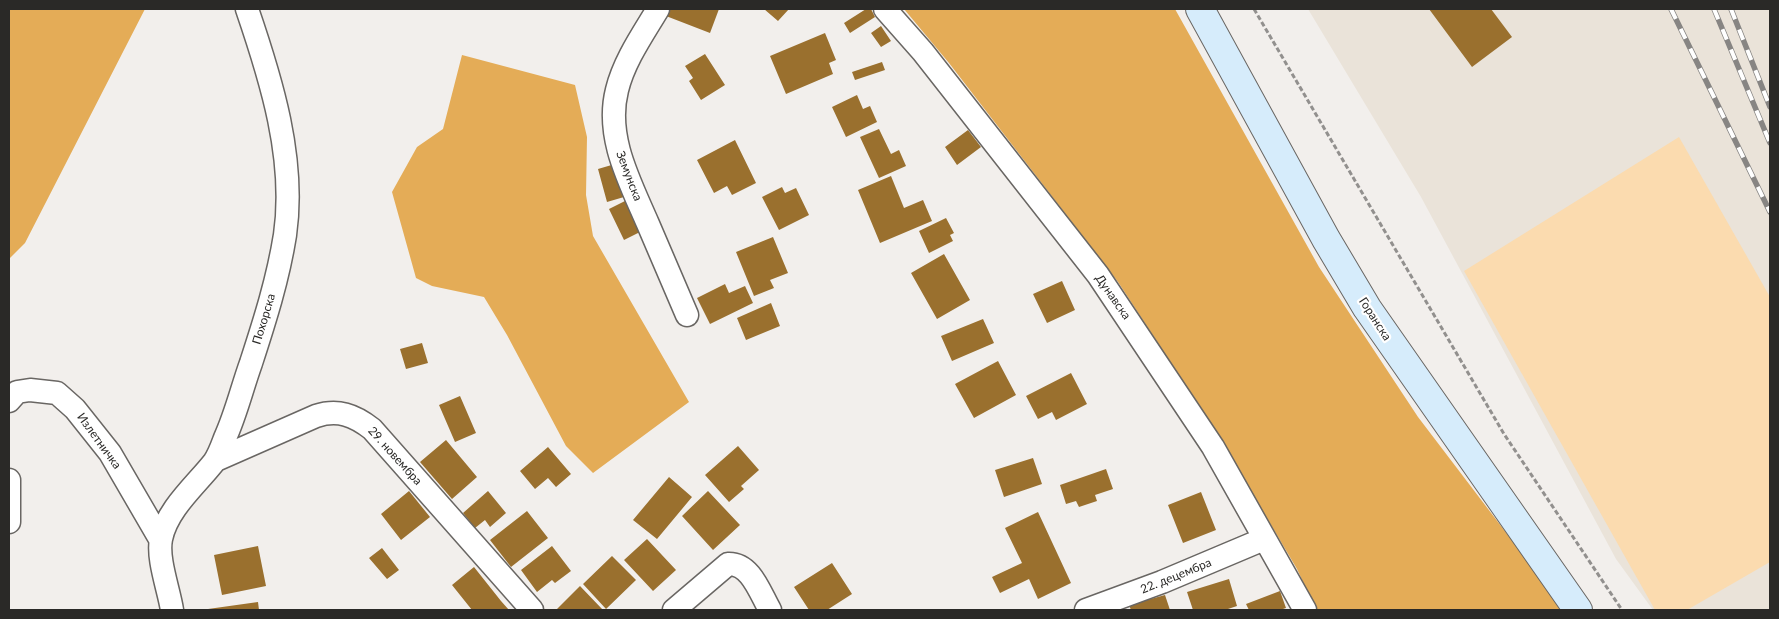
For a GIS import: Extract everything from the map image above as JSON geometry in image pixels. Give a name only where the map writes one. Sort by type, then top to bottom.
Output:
[{"type":"main road","name":"Горанска","points":[[1200,9],[1326,239],[1367,308],[1578,610]]},
{"type":"street","name":"Похорска","points":[[160,539],[169,520],[186,494],[216,460],[233,420],[266,321],[285,233],[287,194],[279,119],[260,47],[247,9]]},
{"type":"street","name":"Земунска","points":[[658,9],[625,67],[617,90],[614,113],[616,138],[623,167],[687,315]]},
{"type":"street","name":"Дунавска","points":[[884,9],[929,59],[1098,275],[1213,447],[1305,610]]},
{"type":"street","name":"Излетничка","points":[[9,400],[17,392],[30,390],[57,393],[75,409],[110,453],[160,539]]},
{"type":"street","name":"29. новембра","points":[[216,460],[329,412],[358,418],[372,429],[532,610]]},
{"type":"street","points":[[9,480],[9,522]]},
{"type":"street","points":[[160,539],[161,555],[172,610]]},
{"type":"street","name":"22. децембра","points":[[1086,610],[1162,582],[1264,539]]},
{"type":"street","points":[[674,610],[728,564],[737,564],[747,570],[770,610]]},
{"type":"path","points":[[1254,9],[1504,434],[1622,610]]},
{"type":"shaded area","points":[[9,9],[145,9],[25,243],[9,259]]},
{"type":"shaded area","points":[[904,9],[1175,9],[1319,267],[1418,417],[1565,610],[1316,610],[1297,569],[1216,432],[1118,282],[949,63]]},
{"type":"shaded area","points":[[1308,9],[1770,9],[1770,610],[1653,610],[1616,559],[1421,197]]},
{"type":"shaded area","points":[[462,55],[575,85],[587,137],[586,195],[593,236],[689,402],[593,473],[566,446],[507,335],[484,297],[432,286],[416,278],[392,192],[417,147],[443,129]]},
{"type":"shaded area","points":[[1679,137],[1770,297],[1770,562],[1687,610],[1655,610],[1464,271]]},
{"type":"building","points":[[669,9],[719,9],[710,33],[666,16]]},
{"type":"building","points":[[764,9],[789,9],[778,21]]},
{"type":"building","points":[[866,9],[871,9],[875,17],[850,33],[844,23]]},
{"type":"building","points":[[1429,9],[1491,9],[1512,37],[1472,67]]},
{"type":"building","points":[[881,26],[891,41],[881,47],[871,33]]},
{"type":"building","points":[[825,33],[836,60],[829,63],[833,74],[786,94],[770,56]]},
{"type":"building","points":[[705,54],[725,85],[701,100],[689,81],[693,78],[685,66]]},
{"type":"building","points":[[882,62],[885,70],[855,80],[852,72]]},
{"type":"building","points":[[857,95],[863,109],[870,106],[877,122],[846,137],[832,107]]},
{"type":"building","points":[[879,129],[891,154],[899,150],[906,166],[879,178],[860,137]]},
{"type":"building","points":[[968,130],[981,147],[957,165],[945,147]]},
{"type":"building","points":[[735,140],[756,183],[732,195],[727,186],[714,193],[697,160]]},
{"type":"building","points":[[615,164],[624,197],[607,202],[598,169]]},
{"type":"building","points":[[891,176],[904,208],[923,200],[932,221],[880,243],[858,190]]},
{"type":"building","points":[[782,187],[785,193],[796,188],[809,215],[779,230],[762,197]]},
{"type":"building","points":[[625,201],[640,232],[624,240],[609,209]]},
{"type":"building","points":[[946,218],[954,233],[950,235],[953,241],[929,253],[919,231]]},
{"type":"building","points":[[773,237],[788,273],[770,280],[774,288],[754,296],[736,252]]},
{"type":"building","points":[[944,254],[970,300],[937,319],[911,273]]},
{"type":"building","points":[[1062,281],[1075,310],[1047,323],[1033,294]]},
{"type":"building","points":[[725,284],[729,293],[745,286],[753,303],[710,324],[697,298]]},
{"type":"building","points":[[771,303],[780,326],[746,340],[737,318]]},
{"type":"building","points":[[983,319],[994,343],[952,361],[941,336]]},
{"type":"building","points":[[422,343],[428,363],[406,369],[400,349]]},
{"type":"building","points":[[998,361],[1016,395],[974,418],[955,384]]},
{"type":"building","points":[[1071,373],[1087,404],[1056,420],[1052,412],[1038,419],[1026,396]]},
{"type":"building","points":[[460,396],[476,433],[455,442],[439,405]]},
{"type":"building","points":[[446,440],[477,477],[452,499],[420,462]]},
{"type":"building","points":[[738,446],[759,470],[741,486],[744,489],[729,502],[705,475]]},
{"type":"building","points":[[548,447],[571,474],[556,487],[548,478],[535,489],[520,471]]},
{"type":"building","points":[[1033,458],[1042,484],[1004,497],[995,470]]},
{"type":"building","points":[[1106,469],[1113,489],[1095,495],[1097,501],[1079,507],[1076,501],[1066,504],[1060,485]]},
{"type":"building","points":[[669,477],[692,497],[657,539],[633,520]]},
{"type":"building","points":[[409,491],[430,517],[401,540],[381,514]]},
{"type":"building","points":[[488,491],[506,513],[490,527],[485,520],[475,528],[463,513]]},
{"type":"building","points":[[708,491],[740,525],[713,550],[682,516]]},
{"type":"building","points":[[1201,492],[1216,530],[1183,543],[1168,505]]},
{"type":"building","points":[[527,511],[548,538],[511,567],[490,540]]},
{"type":"building","points":[[1038,512],[1071,583],[1038,599],[1029,579],[1000,593],[992,577],[1022,563],[1005,528]]},
{"type":"building","points":[[647,539],[676,570],[653,591],[624,560]]},
{"type":"building","points":[[258,546],[266,586],[222,595],[214,555]]},
{"type":"building","points":[[552,546],[571,571],[555,583],[552,580],[537,592],[521,570]]},
{"type":"building","points":[[382,548],[399,570],[387,579],[369,558]]},
{"type":"building","points":[[612,556],[636,580],[606,609],[583,584]]},
{"type":"building","points":[[832,563],[852,594],[827,610],[809,610],[794,587]]},
{"type":"building","points":[[474,567],[509,610],[472,610],[452,585]]},
{"type":"building","points":[[1229,579],[1237,606],[1225,610],[1193,610],[1187,592]]},
{"type":"building","points":[[580,586],[603,610],[556,610]]},
{"type":"building","points":[[1280,591],[1286,608],[1280,610],[1249,610],[1246,604]]},
{"type":"building","points":[[1165,595],[1170,610],[1131,610],[1129,605]]},
{"type":"building","points":[[258,602],[259,610],[208,609]]},
{"type":"railway","points":[[1671,9],[1770,212]]},
{"type":"railway","points":[[1714,9],[1770,143]]},
{"type":"railway","points":[[1731,9],[1770,107]]}]
